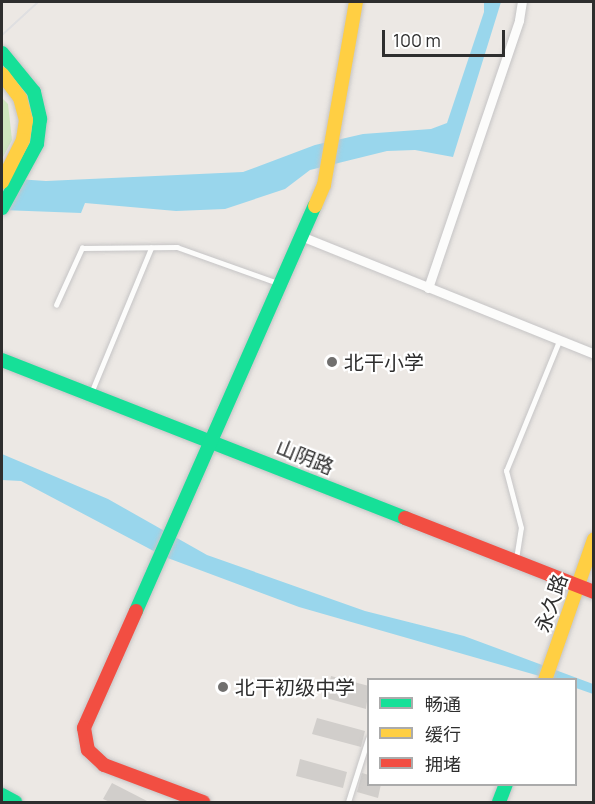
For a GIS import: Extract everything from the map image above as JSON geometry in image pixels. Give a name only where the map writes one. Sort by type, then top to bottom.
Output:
[{"type":"street","points":[[203,802],[104,765],[95,758],[84,739],[84,728],[301,236],[326,171],[356,2]]},
{"type":"street","points":[[428,288],[519,20],[522,2]]},
{"type":"street","points":[[2,52],[34,92],[40,119],[37,144],[2,208]]},
{"type":"street","points":[[2,74],[20,98],[26,120],[23,140],[2,182]]},
{"type":"street","points":[[301,236],[594,354]]},
{"type":"street","name":"山阴路","points":[[2,360],[594,592]]},
{"type":"street","name":"永久路","points":[[546,678],[594,538]]},
{"type":"street","points":[[499,802],[505,786]]},
{"type":"street","points":[[2,795],[15,802]]},
{"type":"lane","points":[[56,305],[81,248],[177,247],[280,284]]},
{"type":"lane","points":[[90,395],[151,248]]},
{"type":"lane","points":[[515,562],[521,528],[506,471],[559,340]]},
{"type":"lane","points":[[348,802],[367,745]]},
{"type":"green space","points":[[2,98],[8,104],[12,140],[2,159]]},
{"type":"water","points":[[484,2],[501,2],[453,157],[415,150],[387,151],[310,170],[285,189],[225,209],[176,211],[85,203],[81,213],[2,210],[2,178],[46,181],[243,172],[315,145],[363,134],[431,129],[447,123],[484,12]]},
{"type":"water","points":[[2,454],[108,499],[207,555],[365,611],[464,636],[577,678],[547,678],[299,607],[165,557],[21,481],[2,480]]},
{"type":"water","points":[[577,678],[593,684],[593,694],[577,688]]},
{"type":"building","points":[[331,676],[367,685],[366,709],[326,698]]},
{"type":"building","points":[[317,718],[365,731],[361,747],[312,734]]},
{"type":"building","points":[[300,759],[347,772],[343,788],[296,776]]},
{"type":"building","points":[[362,773],[367,774],[367,786],[381,786],[378,798],[357,792]]},
{"type":"building","points":[[112,783],[149,802],[110,802],[103,799]]},
{"type":"railway","points":[[2,35],[38,2]]},
{"type":"traffic: fast","points":[[2,53],[34,92],[40,119],[37,144],[2,208]]},
{"type":"traffic: fast","points":[[136,611],[315,206]]},
{"type":"traffic: fast","points":[[2,360],[405,518]]},
{"type":"traffic: fast","points":[[499,802],[505,786]]},
{"type":"traffic: fast","points":[[2,795],[15,802]]},
{"type":"traffic: slow","points":[[315,206],[324,185],[356,2]]},
{"type":"traffic: slow","points":[[2,74],[20,98],[26,120],[23,140],[2,182]]},
{"type":"traffic: slow","points":[[546,678],[594,539]]},
{"type":"traffic: jam","points":[[405,518],[594,592]]},
{"type":"traffic: jam","points":[[136,611],[84,728],[88,750],[104,765],[203,802]]},
{"type":"place","name":"北干小学","points":[[332,362]]},
{"type":"place","name":"北干初级中学","points":[[223,687]]}]
